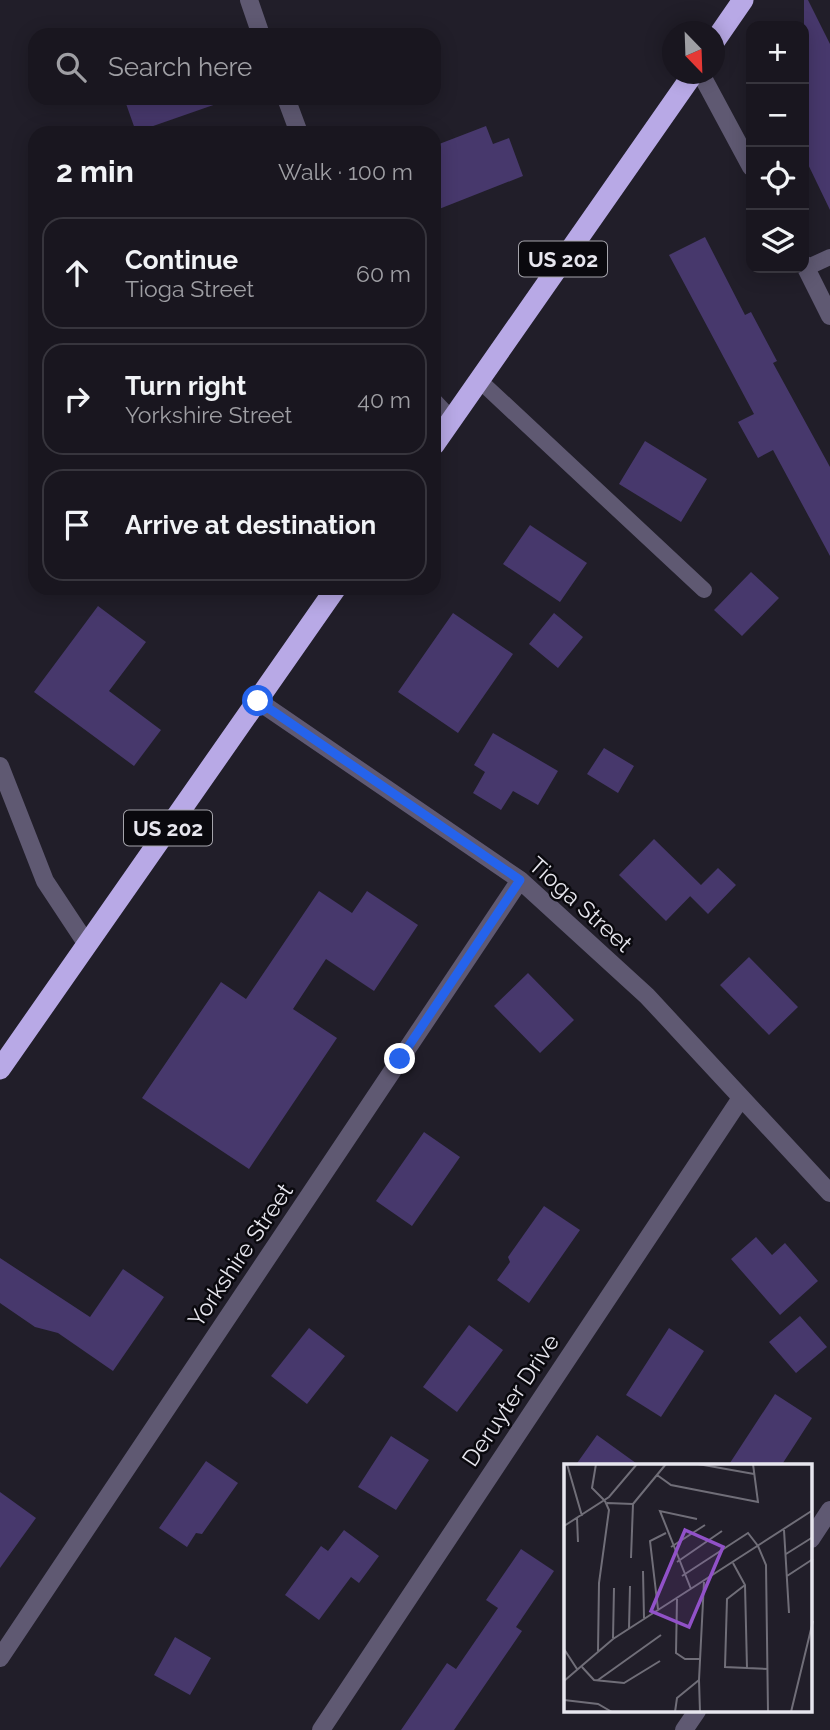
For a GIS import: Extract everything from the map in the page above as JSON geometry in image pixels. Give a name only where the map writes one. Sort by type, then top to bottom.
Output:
[{"type":"highway","points":[[725,27],[743,0]]},
{"type":"highway","name":"US 202","points":[[441,435],[686,84]]},
{"type":"highway","name":"US 202","points":[[0,1069],[331,595]]},
{"type":"street","points":[[249,0],[259,28]]},
{"type":"street","points":[[706,84],[746,158]]},
{"type":"street","points":[[289,105],[296,126]]},
{"type":"street","points":[[808,273],[830,316]]},
{"type":"street","points":[[441,409],[451,420]]},
{"type":"street","name":"Tioga Street","points":[[258,701],[520,880],[647,996],[830,1193]]},
{"type":"street","points":[[0,766],[46,881],[86,943]]},
{"type":"street","name":"Yorkshire Street","points":[[0,1658],[520,880]]},
{"type":"street","name":"Deruyter Drive","points":[[321,1730],[741,1098]]},
{"type":"street","points":[[812,1537],[830,1510]]},
{"type":"street","points":[[684,1730],[696,1712]]},
{"type":"lane","points":[[809,265],[830,257]]},
{"type":"lane","points":[[479,380],[704,590]]},
{"type":"building","points":[[804,0],[808,0],[830,44],[830,210],[809,166],[809,21],[804,21]]},
{"type":"building","points":[[126,105],[213,105],[153,126],[134,126]]},
{"type":"building","points":[[486,126],[493,144],[509,138],[523,176],[441,208],[441,143]]},
{"type":"building","points":[[705,237],[745,315],[751,312],[777,361],[773,363],[830,467],[830,556],[773,450],[758,458],[738,422],[754,414],[669,255]]},
{"type":"building","points":[[645,441],[707,479],[681,522],[619,484]]},
{"type":"building","points":[[530,525],[587,563],[560,602],[503,564]]},
{"type":"building","points":[[751,572],[779,598],[742,636],[714,610]]},
{"type":"building","points":[[98,606],[146,642],[109,691],[161,730],[134,766],[34,692]]},
{"type":"building","points":[[453,613],[513,654],[458,733],[398,692]]},
{"type":"building","points":[[554,613],[583,637],[558,668],[529,644]]},
{"type":"building","points":[[493,733],[558,771],[538,805],[513,791],[501,810],[473,793],[485,772],[474,765]]},
{"type":"building","points":[[604,748],[634,766],[618,793],[587,774]]},
{"type":"building","points":[[654,839],[701,885],[666,921],[619,875]]},
{"type":"building","points":[[718,868],[736,885],[708,914],[690,896]]},
{"type":"building","points":[[319,891],[352,913],[367,891],[418,925],[374,991],[326,959],[293,1009],[337,1038],[249,1169],[142,1098],[221,982],[246,999]]},
{"type":"building","points":[[749,957],[798,1007],[769,1035],[720,985]]},
{"type":"building","points":[[528,973],[574,1020],[540,1053],[494,1006]]},
{"type":"building","points":[[424,1132],[460,1157],[412,1226],[376,1201]]},
{"type":"building","points":[[544,1206],[580,1230],[529,1303],[497,1280],[510,1262],[508,1257]]},
{"type":"building","points":[[756,1237],[772,1255],[785,1243],[818,1281],[780,1315],[731,1259]]},
{"type":"building","points":[[0,1258],[90,1317],[123,1269],[164,1297],[113,1371],[58,1333],[35,1327],[0,1303]]},
{"type":"building","points":[[800,1316],[827,1347],[796,1373],[769,1342]]},
{"type":"building","points":[[469,1325],[503,1350],[457,1412],[423,1387]]},
{"type":"building","points":[[309,1328],[345,1356],[307,1404],[271,1376]]},
{"type":"building","points":[[669,1328],[704,1351],[661,1417],[626,1395]]},
{"type":"building","points":[[775,1394],[812,1418],[782,1464],[729,1464]]},
{"type":"building","points":[[597,1435],[637,1464],[576,1464]]},
{"type":"building","points":[[391,1436],[429,1460],[396,1510],[358,1487]]},
{"type":"building","points":[[206,1461],[238,1483],[202,1534],[196,1533],[187,1547],[159,1528]]},
{"type":"building","points":[[0,1492],[36,1518],[0,1568]]},
{"type":"building","points":[[344,1530],[379,1556],[359,1583],[351,1577],[319,1620],[285,1595],[321,1546],[328,1551]]},
{"type":"building","points":[[521,1549],[554,1571],[516,1627],[522,1631],[454,1730],[401,1730],[447,1663],[456,1669],[498,1608],[486,1600]]},
{"type":"building","points":[[175,1637],[211,1658],[190,1695],[154,1675]]},
{"type":"route","points":[[258,701],[520,880],[400,1059]]}]
